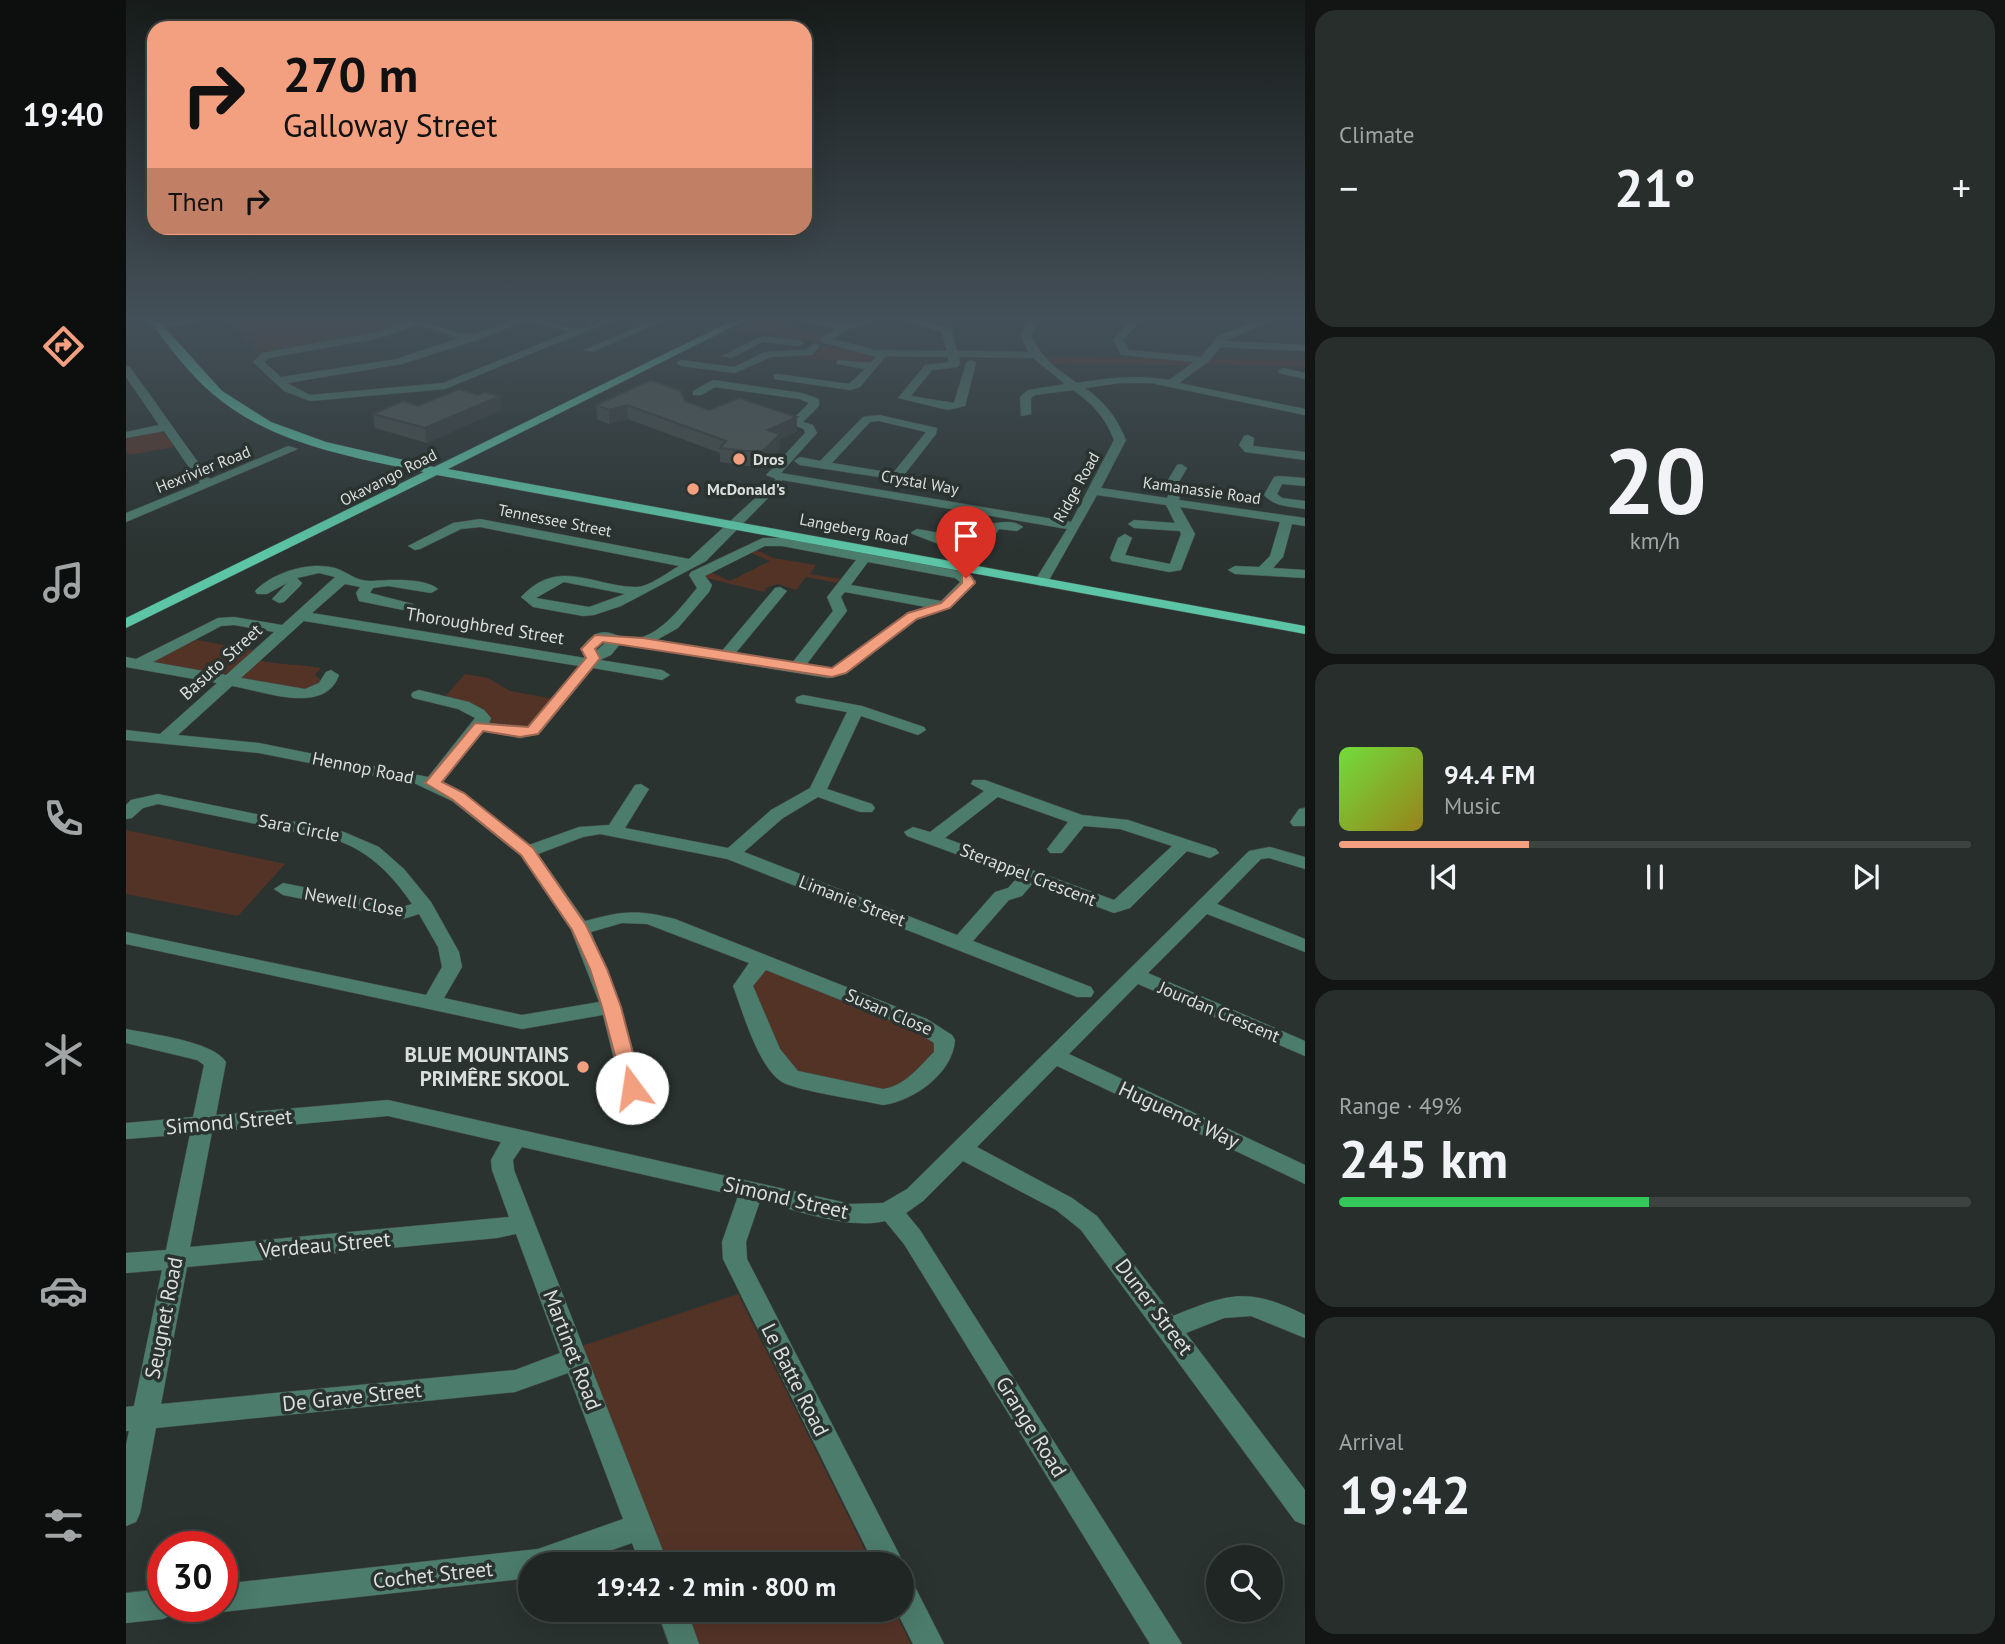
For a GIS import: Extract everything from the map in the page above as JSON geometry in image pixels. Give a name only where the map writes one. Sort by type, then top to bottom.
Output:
[{"type":"main road","name":"Langeberg Road","points":[[228,398],[265,424],[318,443],[432,467],[735,521]]},
{"type":"main road","name":"Okavango Road","points":[[126,624],[568,398]]},
{"type":"main road","name":"Okavango Road","points":[[126,615],[432,467],[451,465],[586,398]]},
{"type":"main road","name":"Langeberg Road","points":[[451,465],[1042,580],[1305,628]]},
{"type":"street","points":[[147,398],[207,484]]},
{"type":"street","points":[[312,398],[331,398]]},
{"type":"street","points":[[637,592],[564,578],[552,580],[528,597],[534,603],[590,611],[604,609],[692,564],[723,538],[811,433],[810,427],[795,423],[816,402],[810,398]]},
{"type":"street","points":[[904,398],[948,407],[959,406],[961,398]]},
{"type":"street","points":[[1025,414],[1026,398]]},
{"type":"street","name":"Ridge Road","points":[[1042,580],[1119,445],[1119,438],[1104,411],[1090,398]]},
{"type":"street","points":[[1242,398],[1305,412]]},
{"type":"street","points":[[823,465],[867,419],[879,418],[931,428],[932,432],[896,477]]},
{"type":"street","points":[[126,435],[165,427]]},
{"type":"street","points":[[1248,438],[1245,445],[1249,449],[1305,456]]},
{"type":"street","name":"Hexrivier Road","points":[[126,517],[292,449]]},
{"type":"street","points":[[800,461],[913,480]]},
{"type":"street","points":[[1181,468],[1171,485],[1175,494],[1171,503],[1185,527],[1188,534],[1173,568],[1117,558],[1133,526],[1185,527]]},
{"type":"street","points":[[851,488],[866,472]]},
{"type":"street","name":"Crystal Way","points":[[776,477],[851,488],[977,521],[1074,527]]},
{"type":"street","points":[[1305,482],[1276,481],[1270,495],[1278,501],[1305,505]]},
{"type":"street","name":"Kamanassie Road","points":[[1094,491],[1305,523]]},
{"type":"street","points":[[1262,571],[1276,557],[1287,520]]},
{"type":"street","points":[[917,533],[942,539],[977,521],[1021,526],[1011,542]]},
{"type":"street","name":"Tennessee Street","points":[[415,547],[458,526],[475,523],[692,564]]},
{"type":"street","points":[[480,726],[520,733],[533,731],[591,660],[606,652],[617,638],[828,673],[841,670],[912,616],[945,605],[968,583],[966,578],[782,542],[763,542],[696,575],[705,585],[704,590],[673,625],[643,642]]},
{"type":"street","points":[[796,668],[840,611],[834,597],[864,558]]},
{"type":"street","points":[[262,591],[300,570],[310,569],[338,573],[342,579],[368,585],[388,583],[431,589]]},
{"type":"street","points":[[1235,570],[1305,574]]},
{"type":"street","points":[[279,599],[295,583],[288,577]]},
{"type":"street","name":"Basuto Street","points":[[165,738],[342,579]]},
{"type":"street","points":[[368,585],[363,593],[364,598],[408,607]]},
{"type":"street","points":[[841,587],[945,605]]},
{"type":"street","points":[[725,656],[780,591]]},
{"type":"street","name":"Thoroughbred Street","points":[[302,616],[591,660],[662,675]]},
{"type":"street","points":[[132,663],[218,622],[234,621],[287,630]]},
{"type":"street","points":[[132,663],[309,694],[322,688],[331,675]]},
{"type":"street","points":[[419,695],[478,710],[483,718],[480,726],[432,783]]},
{"type":"street","points":[[803,700],[856,709],[918,730]]},
{"type":"street","points":[[732,854],[777,814],[817,791],[856,709]]},
{"type":"street","name":"Hennop Road","points":[[126,735],[247,746],[432,783],[458,797],[527,852],[580,929],[611,1007],[632,1088]]},
{"type":"street","name":"Sterappel Crescent","points":[[933,839],[988,787],[1079,820],[1122,824],[1210,853]]},
{"type":"street","points":[[615,830],[641,789]]},
{"type":"street","points":[[817,791],[866,808]]},
{"type":"street","name":"Sara Circle","points":[[126,814],[137,804],[158,799],[354,840],[365,846],[411,886],[453,961],[450,973],[431,1003]]},
{"type":"street","points":[[1056,849],[1079,820]]},
{"type":"street","name":"Limanie Street","points":[[527,852],[579,832],[600,828],[732,854],[1084,992]]},
{"type":"street","name":"Sterappel Crescent","points":[[913,832],[1112,906],[1118,906],[1184,845]]},
{"type":"street","points":[[891,1212],[915,1195],[1052,1055],[1258,853],[1274,853],[1305,863]]},
{"type":"street","points":[[960,944],[1002,896],[1015,892],[1023,872]]},
{"type":"street","name":"Newell Close","points":[[283,889],[399,913],[412,912],[424,906]]},
{"type":"street","points":[[1204,906],[1305,946]]},
{"type":"street","name":"Susan Close","points":[[580,929],[622,917],[648,918],[689,929],[764,960],[935,1032],[945,1040],[944,1054],[904,1092],[894,1097],[791,1077],[785,1073],[772,1052],[743,986],[764,960]]},
{"type":"street","points":[[126,938],[522,1022],[611,1007]]},
{"type":"street","name":"Jourdan Crescent","points":[[1134,975],[1305,1049]]},
{"type":"street","name":"Seugnet Road","points":[[126,1036],[204,1054],[214,1059],[215,1066],[176,1259],[135,1418],[126,1513]]},
{"type":"street","name":"Huguenot Way","points":[[1052,1055],[1305,1175]]},
{"type":"street","name":"Simond Street","points":[[126,1131],[387,1108],[861,1215],[891,1212]]},
{"type":"street","name":"Martinet Road","points":[[516,1137],[502,1164],[522,1223],[649,1552]]},
{"type":"street","name":"Duner Street","points":[[961,1149],[1081,1216],[1170,1329],[1305,1512]]},
{"type":"street","name":"Le Batte Road","points":[[752,1190],[734,1242],[735,1259],[883,1552]]},
{"type":"street","name":"Grange Road","points":[[891,1212],[912,1237],[1167,1644]]},
{"type":"street","name":"Verdeau Street","points":[[126,1263],[497,1229],[522,1223]]},
{"type":"street","points":[[1170,1329],[1229,1305],[1240,1304],[1273,1311],[1305,1328]]},
{"type":"street","name":"De Grave Street","points":[[135,1418],[514,1381],[575,1359]]},
{"type":"street","name":"Cochet Street","points":[[238,1596],[538,1563],[639,1527]]},
{"type":"street","points":[[126,1608],[147,1606]]},
{"type":"street","points":[[914,1615],[929,1644]]},
{"type":"street","points":[[676,1622],[684,1644]]},
{"type":"shaded area","points":[[154,431],[165,433],[174,447],[129,455],[126,451],[126,437]]},
{"type":"shaded area","points":[[754,549],[773,558],[816,565],[810,574],[840,579],[837,583],[806,577],[796,590],[777,584],[766,588],[764,592],[702,577],[708,571],[730,581],[770,561],[749,552]]},
{"type":"shaded area","points":[[191,639],[257,651],[222,676],[152,662]]},
{"type":"shaded area","points":[[256,660],[321,668],[315,675],[323,682],[307,692],[241,678]]},
{"type":"shaded area","points":[[465,674],[488,678],[510,691],[554,699],[530,728],[490,723],[480,707],[442,700]]},
{"type":"shaded area","points":[[126,830],[285,864],[238,916],[126,894]]},
{"type":"shaded area","points":[[768,969],[931,1033],[940,1049],[902,1087],[887,1092],[801,1075],[787,1068],[751,990],[759,972]]},
{"type":"shaded area","points":[[738,1294],[866,1552],[657,1552],[579,1347]]},
{"type":"shaded area","points":[[684,1622],[900,1622],[911,1644],[692,1644]]},
{"type":"building","points":[[438,398],[496,398],[425,428],[373,414],[403,401],[418,406]]},
{"type":"building","points":[[612,398],[684,398],[685,401],[709,410],[739,398],[797,417],[768,430],[780,434],[763,451],[746,451],[720,448],[726,441],[627,405],[609,410],[596,405]]},
{"type":"place","name":"Dros","points":[[739,459]]},
{"type":"place","name":"McDonald's","points":[[693,489]]},
{"type":"place","name":"BLUE MOUNTAINS PRIMÊRE SKOOL","points":[[583,1067]]},
{"type":"route","points":[[632,1088],[611,1007],[590,948],[580,929],[527,852],[458,797],[432,783],[480,726],[520,733],[533,731],[593,658],[588,649],[599,638],[643,642],[832,673],[841,670],[912,616],[945,605],[968,583],[966,578]]}]
